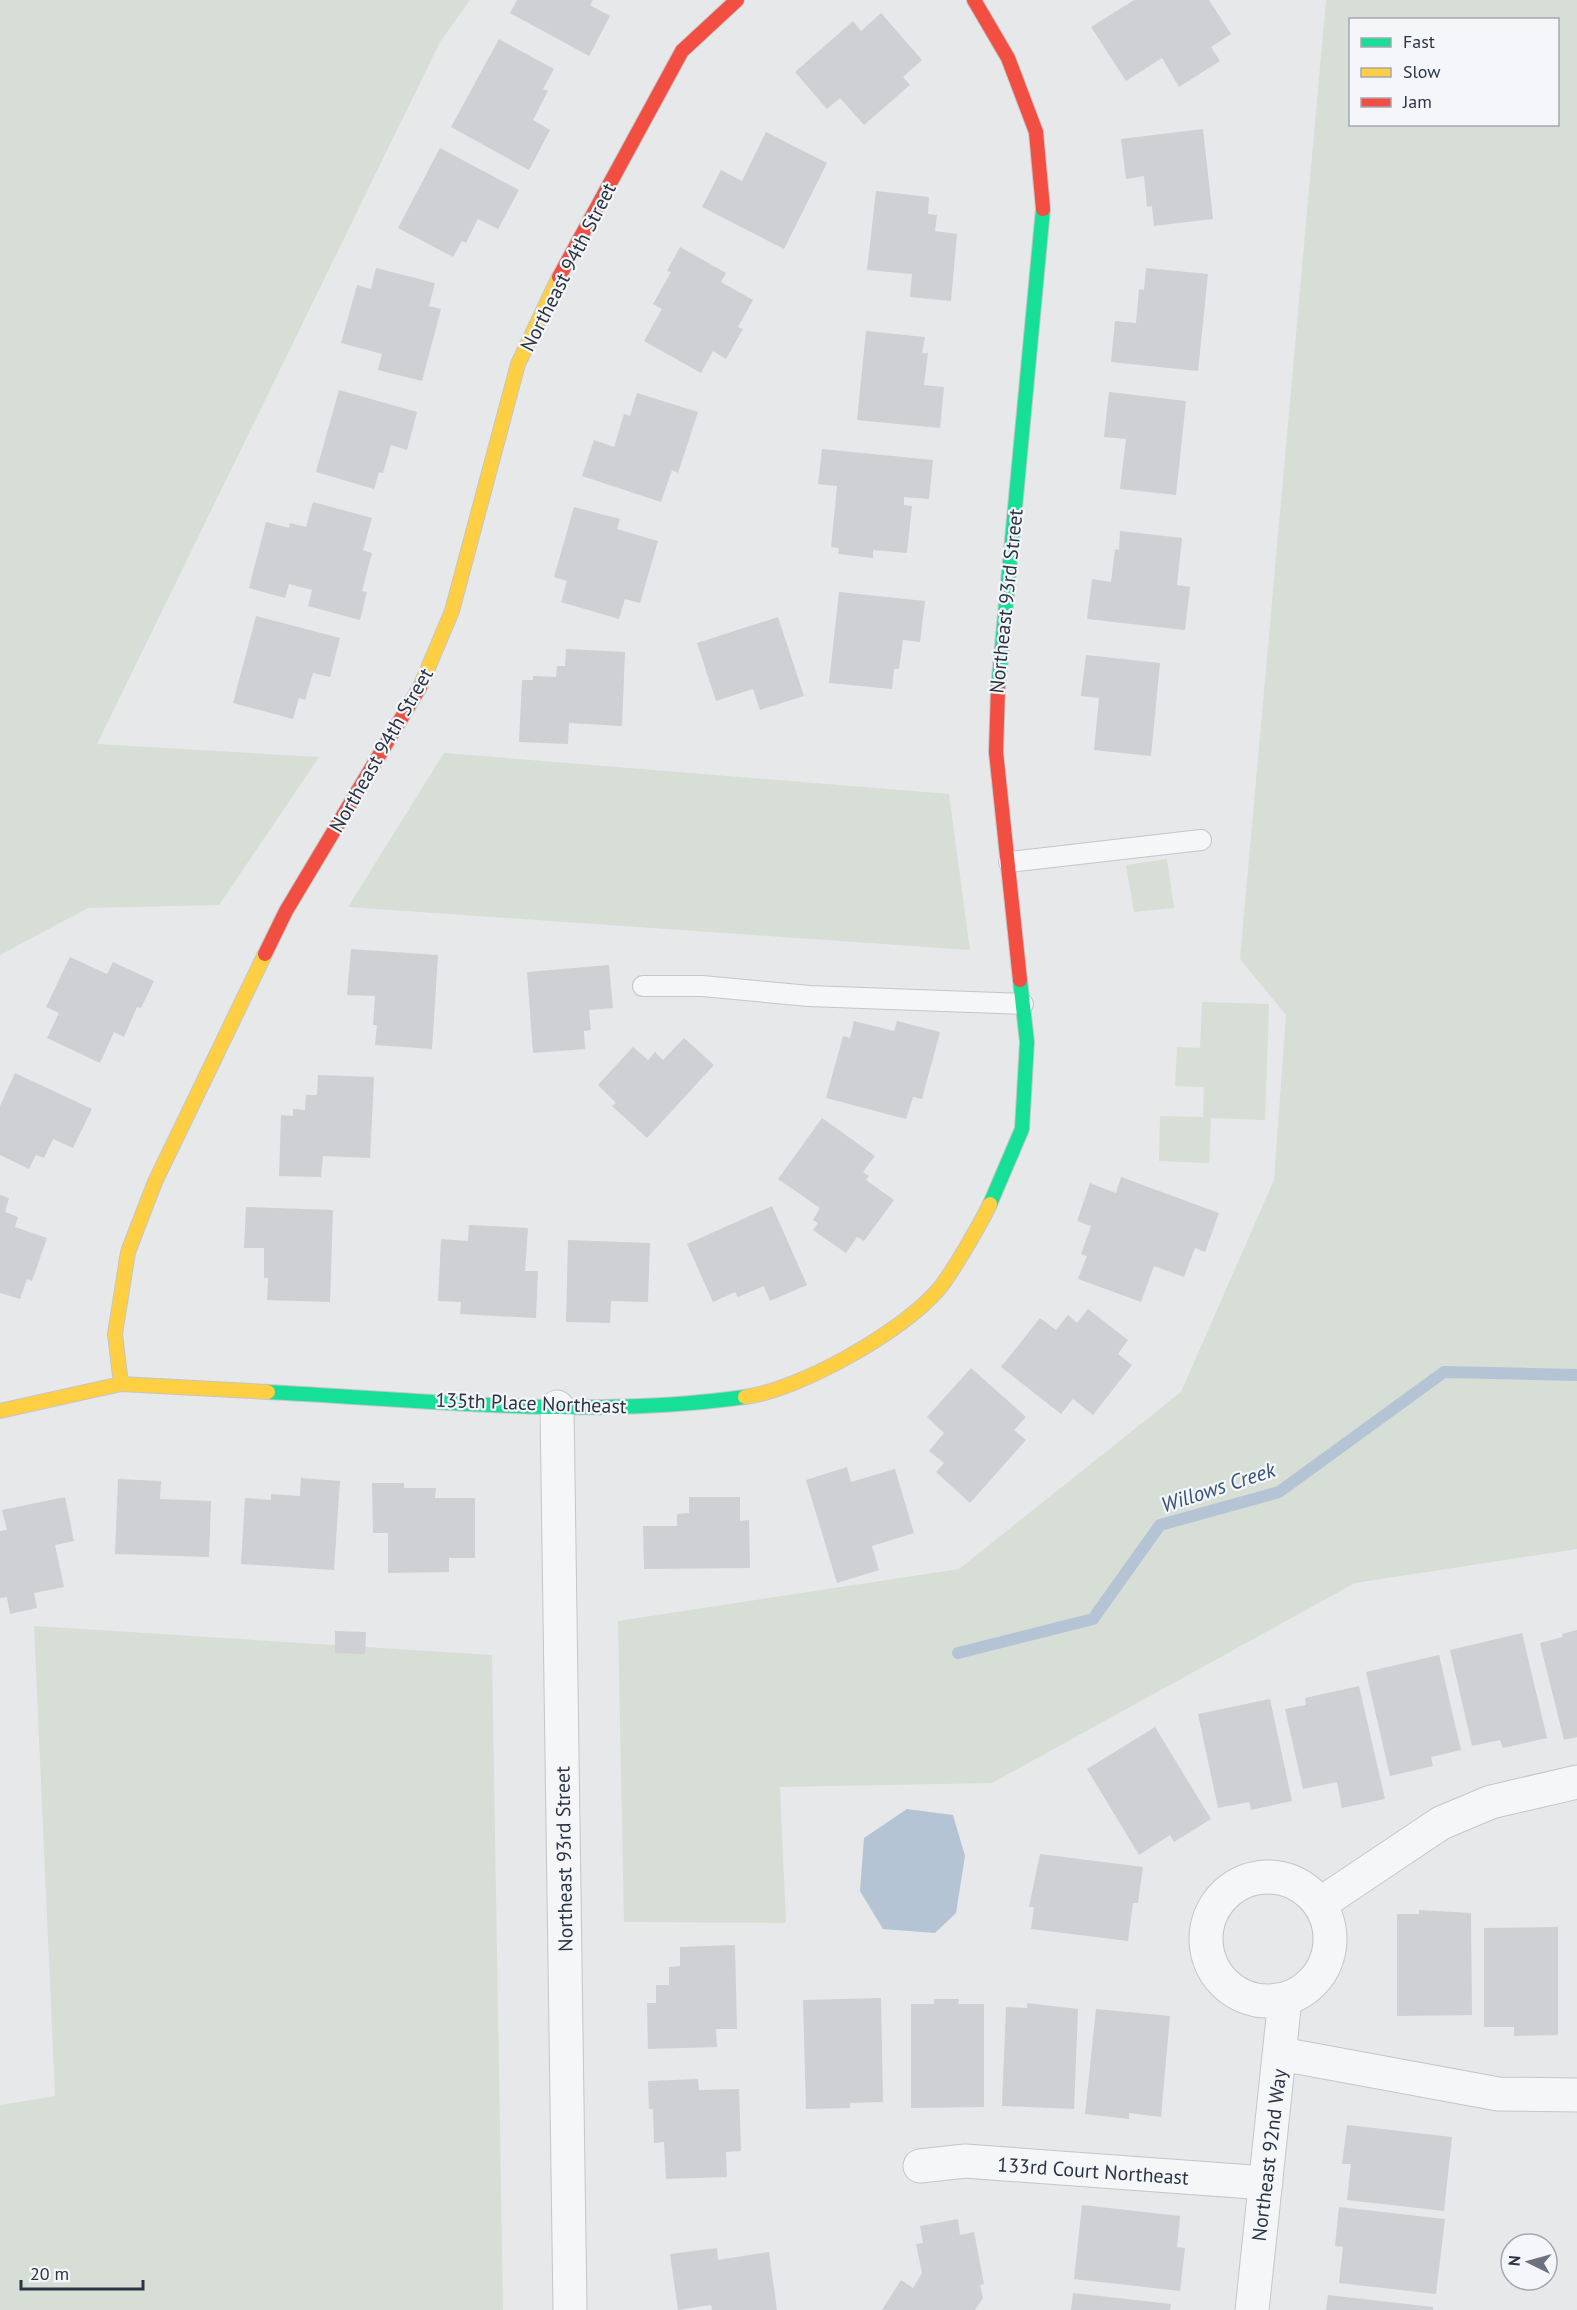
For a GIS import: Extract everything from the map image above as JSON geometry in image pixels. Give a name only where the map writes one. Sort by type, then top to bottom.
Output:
[{"type":"street","name":"Northeast 94th Street","points":[[121,1384],[115,1334],[126,1264],[155,1182],[286,910],[424,681],[452,611],[519,364],[556,282],[682,51],[737,0]]},
{"type":"street","name":"Northeast 93rd Street","points":[[974,0],[1008,57],[1036,132],[1044,215],[996,707],[996,752],[1027,1042],[1022,1130],[988,1208]]},
{"type":"street","name":"135th Place Northeast","points":[[0,1411],[121,1384],[557,1407],[682,1406],[770,1394],[876,1342],[938,1290],[988,1208]]},
{"type":"street","name":"Northeast 93rd Street","points":[[557,1407],[570,2310]]},
{"type":"street","points":[[1320,1904],[1441,1823],[1491,1802],[1577,1782]]},
{"type":"street","points":[[1266,1876],[1287,1878],[1306,1888],[1320,1904],[1328,1922],[1330,1941],[1326,1960],[1310,1984],[1285,1999],[1264,2001],[1243,1997],[1225,1985],[1212,1968],[1206,1948],[1206,1927],[1213,1907],[1227,1891],[1236,1885],[1245,1880],[1266,1876]]},
{"type":"street","name":"Northeast 92nd Way","points":[[1252,2310],[1281,2055],[1285,1999]]},
{"type":"street","points":[[1281,2055],[1498,2094],[1577,2095]]},
{"type":"street","name":"133rd Court Northeast","points":[[920,2166],[965,2161],[1266,2183]]},
{"type":"lane","points":[[1009,862],[1201,840]]},
{"type":"lane","points":[[643,986],[702,986],[809,996],[1023,1004]]},
{"type":"shaded area","points":[[0,0],[470,0],[440,42],[97,744],[319,757],[219,905],[88,908],[0,955]]},
{"type":"shaded area","points":[[1326,0],[1577,0],[1577,1549],[1355,1583],[992,1783],[780,1787],[786,1923],[624,1922],[618,1621],[959,1569],[1181,1392],[1274,1180],[1286,1015],[1240,959]]},
{"type":"shaded area","points":[[444,753],[949,794],[970,950],[348,907]]},
{"type":"shaded area","points":[[1167,859],[1174,908],[1134,912],[1126,865]]},
{"type":"shaded area","points":[[1202,1002],[1269,1004],[1265,1120],[1211,1118],[1209,1163],[1159,1161],[1160,1116],[1203,1117],[1204,1087],[1175,1086],[1177,1047],[1200,1048]]},
{"type":"shaded area","points":[[34,1626],[492,1655],[503,2310],[0,2310],[0,2105],[55,2096]]},
{"type":"water","points":[[907,1809],[953,1815],[965,1856],[956,1913],[935,1933],[883,1929],[860,1891],[864,1838]]},
{"type":"building","points":[[517,0],[593,0],[590,5],[610,16],[589,56],[510,13]]},
{"type":"building","points":[[1134,0],[1209,0],[1231,34],[1211,47],[1220,61],[1179,87],[1162,58],[1126,81],[1091,27]]},
{"type":"building","points":[[881,13],[922,60],[903,77],[910,85],[864,125],[840,98],[827,109],[795,72],[853,21],[861,31]]},
{"type":"building","points":[[499,39],[554,69],[543,89],[548,91],[533,120],[550,130],[529,170],[451,127]]},
{"type":"building","points":[[1203,129],[1213,219],[1154,226],[1152,206],[1147,207],[1144,176],[1126,179],[1121,139]]},
{"type":"building","points":[[766,132],[827,163],[784,249],[702,207],[721,170],[742,181]]},
{"type":"building","points":[[440,148],[519,190],[498,229],[478,219],[466,243],[462,241],[453,257],[398,228]]},
{"type":"building","points":[[876,191],[929,197],[928,214],[937,215],[935,231],[957,234],[951,301],[910,297],[912,274],[867,270]]},
{"type":"building","points":[[680,247],[726,273],[721,282],[753,300],[738,327],[743,329],[726,359],[713,351],[701,373],[644,341],[662,309],[653,304],[671,272],[667,271]]},
{"type":"building","points":[[376,268],[435,283],[429,306],[441,309],[422,381],[378,370],[382,354],[341,343],[357,285],[371,289]]},
{"type":"building","points":[[1146,268],[1208,274],[1198,371],[1111,362],[1115,321],[1136,323],[1139,289],[1144,290]]},
{"type":"building","points":[[866,331],[925,337],[922,353],[928,353],[924,385],[944,387],[940,428],[857,420]]},
{"type":"building","points":[[339,390],[417,412],[407,450],[391,445],[383,473],[379,472],[374,489],[316,472]]},
{"type":"building","points":[[1109,392],[1186,401],[1176,495],[1120,489],[1126,439],[1104,437]]},
{"type":"building","points":[[637,393],[698,412],[678,473],[672,470],[661,502],[582,476],[594,440],[614,447],[624,414],[630,416]]},
{"type":"building","points":[[822,449],[933,460],[929,499],[904,497],[904,505],[912,506],[907,553],[873,550],[873,558],[838,554],[839,548],[831,547],[837,486],[818,484]]},
{"type":"building","points":[[313,502],[372,518],[363,550],[372,553],[362,591],[367,592],[360,620],[308,606],[312,590],[289,584],[285,598],[249,588],[266,522],[289,528],[290,523],[306,527]]},
{"type":"building","points":[[574,507],[620,519],[617,529],[658,541],[640,603],[625,599],[619,619],[561,602],[567,581],[554,577]]},
{"type":"building","points":[[1120,531],[1182,538],[1177,585],[1190,587],[1185,630],[1087,619],[1092,579],[1111,582],[1115,549],[1119,550]]},
{"type":"building","points":[[839,592],[925,601],[920,642],[903,640],[899,669],[894,669],[892,689],[829,683]]},
{"type":"building","points":[[256,616],[340,638],[330,677],[313,673],[305,700],[299,698],[293,719],[233,703]]},
{"type":"building","points":[[778,617],[804,696],[760,710],[753,689],[716,701],[697,643]]},
{"type":"building","points":[[566,649],[625,652],[622,726],[569,723],[568,744],[519,742],[522,680],[533,680],[533,676],[556,677],[557,666],[565,666]]},
{"type":"building","points":[[1086,655],[1160,663],[1151,756],[1094,750],[1099,698],[1081,696]]},
{"type":"building","points":[[351,949],[438,955],[432,1049],[375,1045],[377,1025],[373,1025],[375,996],[347,995]]},
{"type":"building","points":[[70,957],[107,974],[113,962],[154,981],[141,1008],[137,1007],[124,1037],[114,1032],[100,1063],[47,1038],[59,1013],[46,1007]]},
{"type":"building","points":[[609,965],[613,1008],[589,1010],[591,1030],[584,1031],[585,1049],[533,1053],[527,972]]},
{"type":"building","points":[[854,1021],[894,1031],[897,1021],[940,1032],[922,1099],[913,1097],[906,1119],[826,1098],[843,1036],[850,1038]]},
{"type":"building","points":[[684,1038],[714,1065],[647,1138],[612,1106],[616,1103],[598,1085],[633,1047],[648,1060],[655,1052],[663,1060]]},
{"type":"building","points":[[15,1073],[92,1109],[73,1148],[53,1139],[44,1158],[36,1155],[29,1169],[0,1155],[0,1106]]},
{"type":"building","points":[[318,1075],[374,1077],[370,1158],[323,1156],[321,1177],[279,1176],[281,1115],[293,1116],[293,1109],[305,1110],[306,1095],[317,1095]]},
{"type":"building","points":[[822,1118],[875,1156],[863,1172],[869,1176],[866,1180],[894,1200],[864,1241],[857,1237],[846,1253],[813,1230],[818,1223],[813,1220],[820,1208],[778,1179]]},
{"type":"building","points":[[1121,1177],[1219,1213],[1205,1252],[1195,1248],[1184,1277],[1154,1266],[1141,1302],[1078,1279],[1087,1256],[1081,1254],[1091,1226],[1077,1221],[1090,1183],[1116,1193]]},
{"type":"building","points":[[0,1195],[9,1198],[5,1212],[18,1217],[15,1227],[47,1238],[32,1281],[27,1279],[20,1299],[0,1293]]},
{"type":"building","points":[[772,1206],[807,1285],[770,1301],[764,1286],[738,1297],[735,1292],[713,1302],[687,1244]]},
{"type":"building","points":[[246,1207],[333,1210],[330,1302],[267,1300],[268,1278],[264,1278],[264,1248],[244,1248]]},
{"type":"building","points":[[469,1225],[528,1228],[525,1271],[538,1271],[536,1318],[460,1314],[461,1302],[438,1301],[441,1239],[468,1241]]},
{"type":"building","points":[[568,1240],[650,1243],[648,1302],[611,1301],[610,1323],[566,1322]]},
{"type":"building","points":[[1088,1309],[1128,1340],[1118,1354],[1132,1365],[1093,1415],[1073,1399],[1061,1414],[1001,1367],[1040,1318],[1056,1330],[1068,1315],[1077,1323]]},
{"type":"building","points":[[971,1368],[1026,1417],[1014,1430],[1026,1440],[970,1503],[936,1472],[944,1463],[929,1451],[944,1433],[927,1417]]},
{"type":"building","points":[[847,1467],[851,1482],[895,1469],[914,1533],[872,1546],[879,1570],[837,1583],[806,1480]]},
{"type":"building","points":[[301,1478],[340,1481],[334,1570],[241,1564],[245,1498],[271,1500],[271,1494],[300,1496]]},
{"type":"building","points":[[118,1479],[161,1481],[160,1499],[211,1501],[209,1557],[115,1554]]},
{"type":"building","points":[[372,1483],[404,1483],[404,1488],[436,1488],[435,1498],[475,1498],[475,1558],[449,1558],[449,1572],[388,1573],[388,1533],[373,1533]]},
{"type":"building","points":[[65,1497],[74,1541],[55,1545],[64,1587],[34,1593],[37,1608],[10,1614],[7,1597],[0,1598],[0,1531],[7,1530],[2,1510]]},
{"type":"building","points":[[689,1497],[740,1497],[740,1521],[749,1520],[750,1568],[644,1569],[643,1526],[677,1526],[677,1514],[689,1513]]},
{"type":"building","points":[[1577,1630],[1577,1737],[1564,1740],[1540,1643],[1563,1637],[1562,1634]]},
{"type":"building","points":[[335,1631],[366,1632],[365,1654],[335,1653]]},
{"type":"building","points":[[1522,1633],[1547,1738],[1503,1748],[1500,1740],[1472,1746],[1450,1650]]},
{"type":"building","points":[[1439,1655],[1461,1750],[1431,1757],[1433,1766],[1390,1776],[1366,1672]]},
{"type":"building","points":[[1359,1686],[1385,1799],[1342,1808],[1337,1782],[1303,1789],[1285,1709],[1306,1705],[1305,1698]]},
{"type":"building","points":[[1270,1699],[1292,1801],[1251,1810],[1249,1802],[1218,1808],[1198,1714]]},
{"type":"building","points":[[1155,1727],[1211,1819],[1174,1842],[1170,1835],[1139,1855],[1087,1769]]},
{"type":"building","points":[[1040,1854],[1143,1867],[1138,1903],[1133,1903],[1128,1941],[1031,1929],[1034,1907],[1029,1907]]},
{"type":"building","points":[[1419,1910],[1471,1913],[1472,2015],[1397,2016],[1397,1914],[1419,1914]]},
{"type":"building","points":[[1558,1927],[1558,2035],[1514,2036],[1514,2027],[1484,2027],[1484,1928]]},
{"type":"building","points":[[735,1945],[737,2029],[716,2029],[717,2047],[648,2049],[647,2003],[656,2003],[656,1985],[669,1985],[669,1967],[680,1966],[680,1947]]},
{"type":"building","points":[[881,1998],[883,2102],[850,2103],[850,2108],[806,2109],[803,2000]]},
{"type":"building","points":[[934,1999],[959,1999],[958,2004],[984,2004],[984,2107],[911,2108],[911,2004],[934,2004]]},
{"type":"building","points":[[1027,2003],[1078,2009],[1074,2109],[1002,2106],[1006,2007],[1027,2008]]},
{"type":"building","points":[[1096,2009],[1170,2016],[1161,2117],[1129,2113],[1129,2119],[1085,2114]]},
{"type":"building","points":[[698,2079],[699,2090],[739,2089],[741,2151],[726,2152],[727,2177],[666,2179],[664,2142],[654,2143],[653,2109],[649,2109],[648,2081]]},
{"type":"building","points":[[1347,2125],[1452,2137],[1444,2211],[1347,2200],[1351,2164],[1342,2164]]},
{"type":"building","points":[[1082,2205],[1180,2216],[1177,2247],[1185,2248],[1180,2291],[1074,2279]]},
{"type":"building","points":[[1339,2207],[1445,2219],[1436,2294],[1339,2283],[1343,2247],[1335,2246]]},
{"type":"building","points":[[958,2219],[960,2235],[974,2232],[984,2284],[980,2285],[983,2298],[975,2310],[882,2310],[901,2280],[913,2288],[922,2273],[916,2244],[923,2243],[920,2226]]},
{"type":"building","points":[[717,2248],[718,2260],[769,2252],[777,2310],[712,2310],[711,2305],[678,2310],[670,2254]]},
{"type":"building","points":[[1073,2293],[1171,2304],[1170,2310],[1071,2310]]},
{"type":"building","points":[[1328,2295],[1433,2307],[1433,2310],[1326,2310]]},
{"type":"waterway","name":"Willows Creek","points":[[958,1653],[1093,1619],[1160,1525],[1279,1492],[1444,1372],[1577,1375]]},
{"type":"traffic: fast","points":[[998,689],[1043,209]]},
{"type":"traffic: fast","points":[[990,1204],[1022,1129],[1027,1042],[1020,980]]},
{"type":"traffic: fast","points":[[268,1392],[506,1406],[566,1407],[626,1407],[745,1397]]},
{"type":"traffic: slow","points":[[420,687],[452,611],[518,364],[559,277]]},
{"type":"traffic: slow","points":[[121,1384],[115,1334],[128,1252],[155,1182],[265,954]]},
{"type":"traffic: slow","points":[[745,1397],[793,1383],[848,1357],[922,1306],[944,1283],[990,1204]]},
{"type":"traffic: slow","points":[[0,1411],[121,1384],[268,1392]]},
{"type":"traffic: jam","points":[[559,277],[682,51],[737,0]]},
{"type":"traffic: jam","points":[[974,0],[1008,58],[1036,132],[1043,209]]},
{"type":"traffic: jam","points":[[265,954],[286,911],[420,687]]},
{"type":"traffic: jam","points":[[998,689],[996,752],[1020,980]]}]
